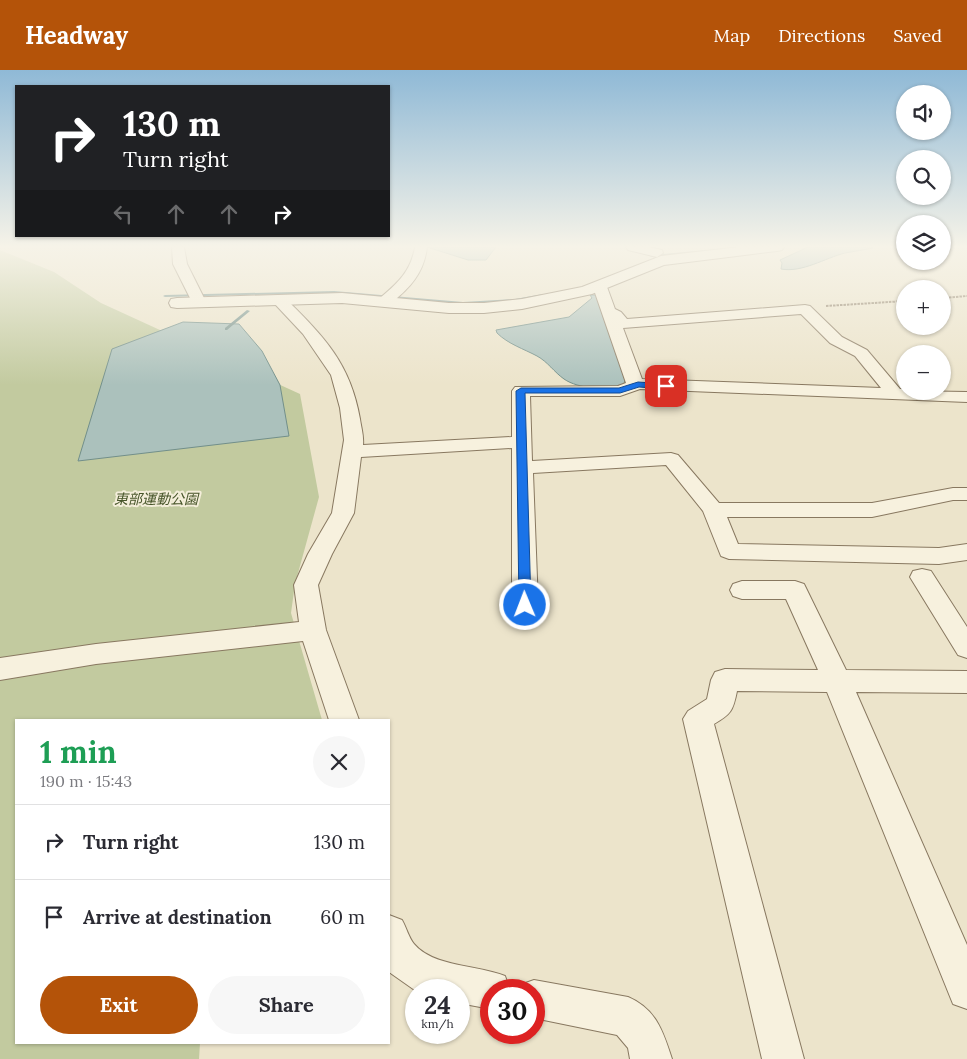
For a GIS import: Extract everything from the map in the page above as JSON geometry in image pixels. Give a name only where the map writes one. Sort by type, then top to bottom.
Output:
[{"type":"street","points":[[194,293],[198,302]]},
{"type":"street","points":[[385,301],[393,293]]},
{"type":"street","points":[[177,303],[342,298],[449,308],[484,308],[552,298],[571,293]]},
{"type":"street","points":[[602,293],[634,382],[638,384]]},
{"type":"street","points":[[278,299],[309,331],[340,375],[349,408],[354,440],[343,513],[320,554],[306,586],[313,630],[344,719]]},
{"type":"street","points":[[608,311],[616,315],[623,324],[805,309],[836,340],[861,353],[896,394]]},
{"type":"street","points":[[525,605],[521,391],[620,391],[638,384],[896,394]]},
{"type":"street","points":[[951,396],[967,397]]},
{"type":"street","points":[[352,452],[522,442]]},
{"type":"street","points":[[522,468],[671,459],[713,510],[729,551],[939,556],[967,552]]},
{"type":"street","points":[[713,510],[872,510],[953,494],[967,494]]},
{"type":"street","points":[[922,577],[967,648]]},
{"type":"street","points":[[742,590],[795,590],[837,682],[967,990]]},
{"type":"street","points":[[0,669],[96,654],[313,630]]},
{"type":"street","points":[[783,1059],[698,719],[720,706],[725,680],[967,682]]},
{"type":"street","points":[[390,935],[401,958],[432,979],[480,988]]},
{"type":"street","points":[[545,1001],[628,1017],[645,1038],[651,1059]]},
{"type":"path","points":[[951,297],[967,296]]},
{"type":"path","points":[[805,309],[896,302]]},
{"type":"green space","name":"東部運動公園","points":[[0,293],[86,293],[101,303],[300,394],[319,497],[295,584],[291,613],[322,719],[15,719],[15,1044],[200,1044],[199,1059],[0,1059]]},
{"type":"water","points":[[590,295],[597,295],[625,379],[624,384],[610,388],[577,385],[560,376],[541,358],[511,343],[497,333],[496,330],[569,317],[592,298]]},
{"type":"water","points":[[183,322],[239,324],[262,351],[280,385],[289,436],[78,461],[112,349]]},
{"type":"waterway","points":[[165,296],[285,293]]},
{"type":"waterway","points":[[348,293],[463,303],[515,300],[543,295]]},
{"type":"waterway","points":[[226,329],[248,311]]},
{"type":"route","points":[[525,605],[521,391],[599,392],[620,391],[638,384],[666,386]]}]
